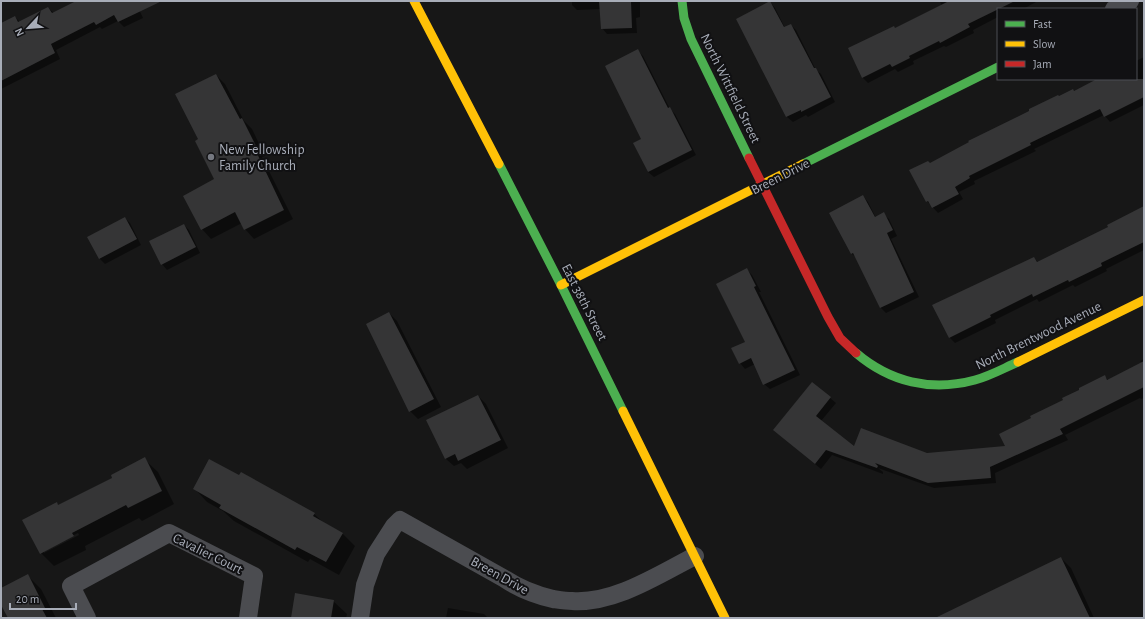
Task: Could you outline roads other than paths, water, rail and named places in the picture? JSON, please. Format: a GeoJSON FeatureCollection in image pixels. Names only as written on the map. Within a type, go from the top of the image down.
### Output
{"type":"FeatureCollection","features":[{"type":"Feature","properties":{"kind":"street","name":"East 38th Street"},"geometry":{"type":"LineString","coordinates":[[414,1],[561,285],[725,618]]}},
{"type":"Feature","properties":{"kind":"street","name":"North Wittfield Street"},"geometry":{"type":"LineString","coordinates":[[682,1],[683,15],[689,34],[764,185]]}},
{"type":"Feature","properties":{"kind":"street"},"geometry":{"type":"LineString","coordinates":[[1116,8],[1130,1]]}},
{"type":"Feature","properties":{"kind":"street","name":"Breen Drive"},"geometry":{"type":"LineString","coordinates":[[561,285],[997,68]]}},
{"type":"Feature","properties":{"kind":"street","name":"North Brentwood Avenue"},"geometry":{"type":"LineString","coordinates":[[764,185],[838,335],[860,358],[877,369],[896,378],[936,386],[977,380],[1144,300]]}},
{"type":"Feature","properties":{"kind":"street","name":"Breen Drive"},"geometry":{"type":"LineString","coordinates":[[360,618],[365,585],[376,554],[394,526],[400,520],[523,590],[543,597],[568,601],[594,600],[614,595],[634,587],[695,556]]}},
{"type":"Feature","properties":{"kind":"street","name":"Cavalier Court"},"geometry":{"type":"LineString","coordinates":[[87,618],[71,586],[169,533],[254,576],[248,618]]}},
{"type":"Feature","properties":{"kind":"place","name":"New Fellowship Family Church"},"geometry":{"type":"Point","coordinates":[211,157]}}]}
